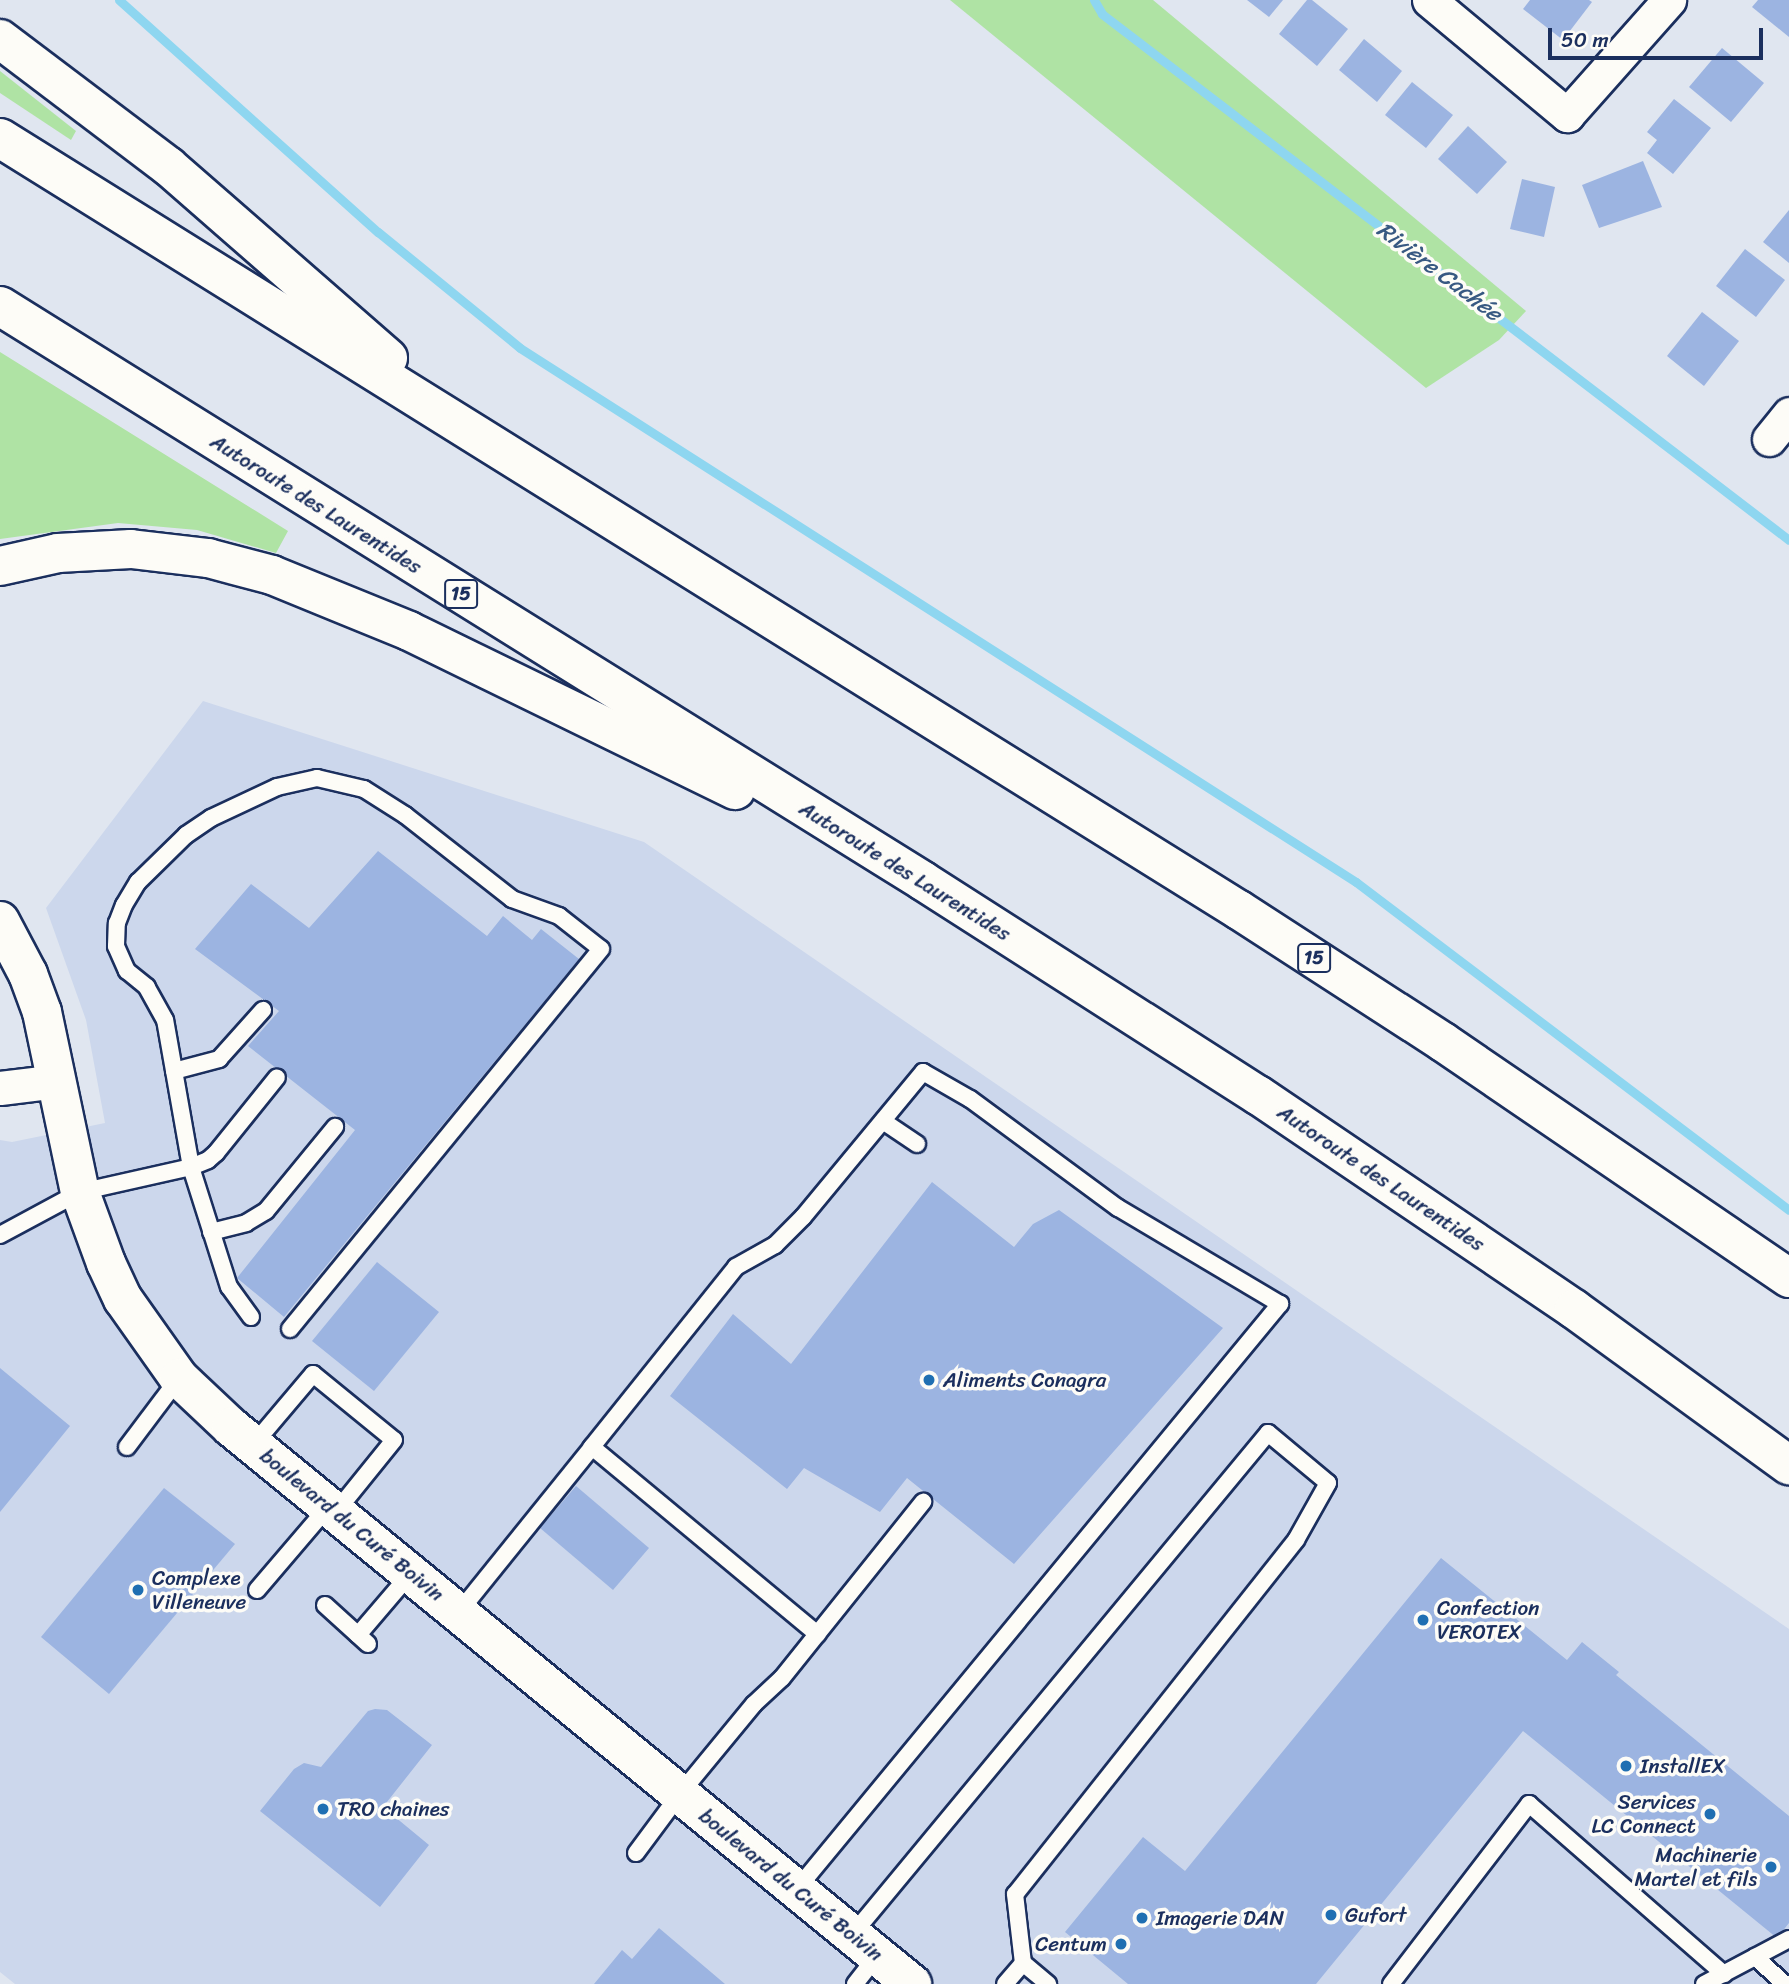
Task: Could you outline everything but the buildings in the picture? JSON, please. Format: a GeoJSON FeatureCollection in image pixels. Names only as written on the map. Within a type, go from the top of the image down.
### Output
{"type":"FeatureCollection","features":[{"type":"Feature","properties":{"kind":"main road"},"geometry":{"type":"LineString","coordinates":[[0,39],[169,166],[474,433]]}},
{"type":"Feature","properties":{"kind":"main road","name":"15"},"geometry":{"type":"LineString","coordinates":[[0,138],[1341,975],[1789,1278]]}},
{"type":"Feature","properties":{"kind":"main road","name":"Autoroute des Laurentides"},"geometry":{"type":"LineString","coordinates":[[0,306],[923,881],[1379,1175],[1574,1309],[1789,1465]]}},
{"type":"Feature","properties":{"kind":"main road"},"geometry":{"type":"LineString","coordinates":[[0,566],[58,553],[131,548],[208,558],[272,575],[409,631],[923,881]]}},
{"type":"Feature","properties":{"kind":"main road","name":"boulevard du Curé Boivin"},"geometry":{"type":"LineString","coordinates":[[0,921],[35,991],[48,1033],[80,1192],[106,1263],[123,1299],[178,1378],[253,1445],[797,1889],[861,1958],[912,1984]]}},
{"type":"Feature","properties":{"kind":"street"},"geometry":{"type":"LineString","coordinates":[[1429,0],[1567,115],[1669,0]]}},
{"type":"Feature","properties":{"kind":"street"},"geometry":{"type":"LineString","coordinates":[[0,1088],[57,1080]]}},
{"type":"Feature","properties":{"kind":"lane"},"geometry":{"type":"LineString","coordinates":[[251,1317],[229,1287],[191,1167],[165,1020],[156,1000],[127,971],[116,946],[117,923],[138,882],[186,835],[243,802],[301,780],[317,778],[340,781],[364,789],[384,800],[512,899],[559,916],[601,949],[290,1329]]}},
{"type":"Feature","properties":{"kind":"lane"},"geometry":{"type":"LineString","coordinates":[[174,1071],[219,1059],[262,1010]]}},
{"type":"Feature","properties":{"kind":"lane"},"geometry":{"type":"LineString","coordinates":[[459,1612],[736,1267],[775,1245],[803,1217],[923,1072],[970,1099],[1118,1208],[1280,1304],[797,1889]]}},
{"type":"Feature","properties":{"kind":"lane"},"geometry":{"type":"LineString","coordinates":[[0,1235],[80,1192],[191,1167],[208,1160],[277,1077]]}},
{"type":"Feature","properties":{"kind":"lane"},"geometry":{"type":"LineString","coordinates":[[883,1121],[917,1144]]}},
{"type":"Feature","properties":{"kind":"lane"},"geometry":{"type":"LineString","coordinates":[[211,1232],[246,1223],[266,1211],[335,1126]]}},
{"type":"Feature","properties":{"kind":"lane"},"geometry":{"type":"LineString","coordinates":[[253,1445],[313,1374],[394,1440],[257,1590]]}},
{"type":"Feature","properties":{"kind":"lane"},"geometry":{"type":"LineString","coordinates":[[127,1447],[178,1378]]}},
{"type":"Feature","properties":{"kind":"lane"},"geometry":{"type":"LineString","coordinates":[[861,1958],[1268,1433],[1328,1483],[1296,1540],[1016,1894],[1023,1963],[1048,1984]]}},
{"type":"Feature","properties":{"kind":"lane"},"geometry":{"type":"LineString","coordinates":[[592,1447],[817,1634]]}},
{"type":"Feature","properties":{"kind":"lane"},"geometry":{"type":"LineString","coordinates":[[636,1853],[679,1795],[817,1634],[922,1502]]}},
{"type":"Feature","properties":{"kind":"lane"},"geometry":{"type":"LineString","coordinates":[[325,1605],[363,1640],[411,1573]]}},
{"type":"Feature","properties":{"kind":"lane"},"geometry":{"type":"LineString","coordinates":[[1391,1984],[1529,1804],[1724,1974]]}},
{"type":"Feature","properties":{"kind":"lane"},"geometry":{"type":"LineString","coordinates":[[1704,1984],[1789,1939]]}},
{"type":"Feature","properties":{"kind":"lane"},"geometry":{"type":"LineString","coordinates":[[1755,1957],[1785,1984]]}},
{"type":"Feature","properties":{"kind":"lane"},"geometry":{"type":"LineString","coordinates":[[1005,1984],[1023,1963]]}},
{"type":"Feature","properties":{"kind":"shaded area"},"geometry":{"type":"Polygon","coordinates":[[[203,701],[644,842],[1789,1629],[1789,1984],[15,1984],[0,1972],[0,1140],[12,1142],[105,1123],[86,1020],[46,908],[203,701]]]}},
{"type":"Feature","properties":{"kind":"green space"},"geometry":{"type":"Polygon","coordinates":[[[950,0],[1153,0],[1526,311],[1499,340],[1426,388],[950,0]]]}},
{"type":"Feature","properties":{"kind":"green space"},"geometry":{"type":"Polygon","coordinates":[[[0,71],[76,131],[71,140],[0,93],[0,71]]]}},
{"type":"Feature","properties":{"kind":"green space"},"geometry":{"type":"Polygon","coordinates":[[[0,352],[288,531],[276,553],[197,530],[118,523],[0,539],[0,352]]]}},
{"type":"Feature","properties":{"kind":"waterway"},"geometry":{"type":"LineString","coordinates":[[119,0],[378,232],[520,348],[1356,882],[1789,1210]]}},
{"type":"Feature","properties":{"kind":"waterway","name":"Rivière Cachée"},"geometry":{"type":"LineString","coordinates":[[1094,0],[1102,14],[1789,540]]}},
{"type":"Feature","properties":{"kind":"place","name":"Aliments Conagra"},"geometry":{"type":"Point","coordinates":[929,1380]}},
{"type":"Feature","properties":{"kind":"place","name":"Complexe Villeneuve"},"geometry":{"type":"Point","coordinates":[138,1590]}},
{"type":"Feature","properties":{"kind":"place","name":"Confection VEROTEX"},"geometry":{"type":"Point","coordinates":[1423,1620]}},
{"type":"Feature","properties":{"kind":"place","name":"InstallEX"},"geometry":{"type":"Point","coordinates":[1626,1766]}},
{"type":"Feature","properties":{"kind":"place","name":"TRO chaines"},"geometry":{"type":"Point","coordinates":[323,1809]}},
{"type":"Feature","properties":{"kind":"place","name":"Services LC Connect"},"geometry":{"type":"Point","coordinates":[1710,1814]}},
{"type":"Feature","properties":{"kind":"place","name":"Machinerie Martel et fils"},"geometry":{"type":"Point","coordinates":[1771,1867]}},
{"type":"Feature","properties":{"kind":"place","name":"Gufort"},"geometry":{"type":"Point","coordinates":[1331,1915]}},
{"type":"Feature","properties":{"kind":"place","name":"Imagerie DAN"},"geometry":{"type":"Point","coordinates":[1142,1918]}},
{"type":"Feature","properties":{"kind":"place","name":"Centum"},"geometry":{"type":"Point","coordinates":[1121,1944]}}]}
